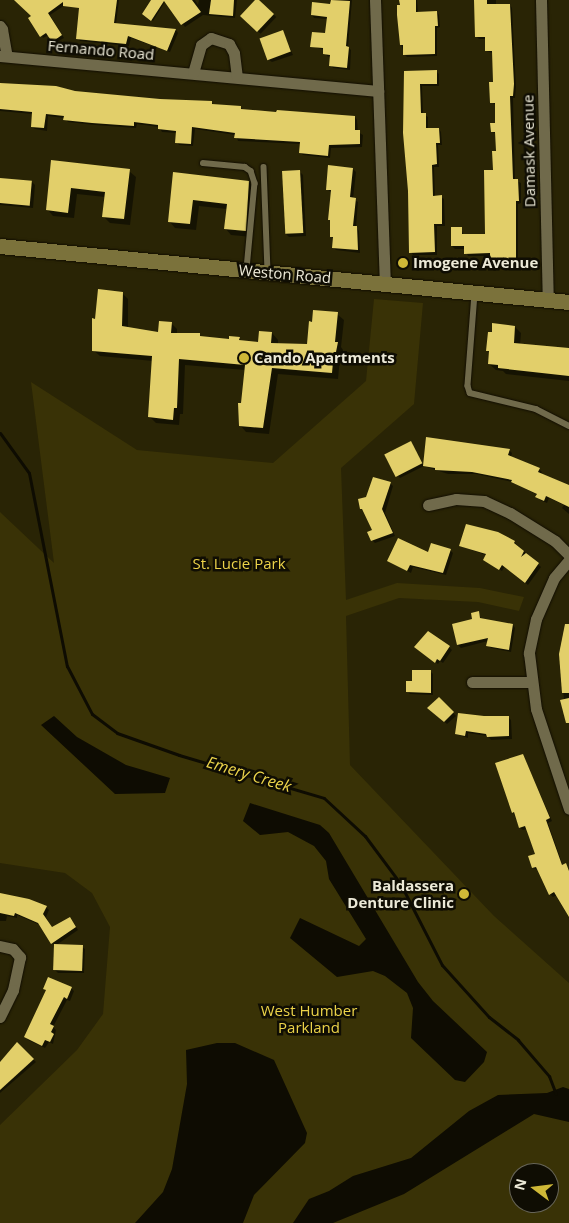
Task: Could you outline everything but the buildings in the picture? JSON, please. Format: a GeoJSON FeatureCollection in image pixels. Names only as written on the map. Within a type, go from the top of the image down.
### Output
{"type":"FeatureCollection","features":[{"type":"Feature","properties":{"kind":"main road","name":"Weston Road"},"geometry":{"type":"LineString","coordinates":[[0,246],[569,302]]}},
{"type":"Feature","properties":{"kind":"street"},"geometry":{"type":"LineString","coordinates":[[375,0],[385,283]]}},
{"type":"Feature","properties":{"kind":"street","name":"Damask Avenue"},"geometry":{"type":"LineString","coordinates":[[540,0],[548,301]]}},
{"type":"Feature","properties":{"kind":"street","name":"Fernando Road"},"geometry":{"type":"LineString","coordinates":[[0,26],[2,29],[4,56],[378,91]]}},
{"type":"Feature","properties":{"kind":"street"},"geometry":{"type":"LineString","coordinates":[[193,73],[201,46],[211,38],[229,44],[234,53],[237,77]]}},
{"type":"Feature","properties":{"kind":"street"},"geometry":{"type":"LineString","coordinates":[[428,505],[456,499],[484,502],[510,513],[555,541],[569,555]]}},
{"type":"Feature","properties":{"kind":"street"},"geometry":{"type":"LineString","coordinates":[[569,560],[554,578],[536,619],[529,654],[531,682],[536,709],[569,809]]}},
{"type":"Feature","properties":{"kind":"street"},"geometry":{"type":"LineString","coordinates":[[472,682],[531,682]]}},
{"type":"Feature","properties":{"kind":"street"},"geometry":{"type":"LineString","coordinates":[[0,946],[13,949],[20,957],[13,990],[0,1017]]}},
{"type":"Feature","properties":{"kind":"lane"},"geometry":{"type":"LineString","coordinates":[[203,163],[245,167],[251,171],[255,183],[247,270]]}},
{"type":"Feature","properties":{"kind":"lane"},"geometry":{"type":"LineString","coordinates":[[264,167],[268,272]]}},
{"type":"Feature","properties":{"kind":"lane"},"geometry":{"type":"LineString","coordinates":[[476,293],[468,386],[470,393],[536,409],[569,426]]}},
{"type":"Feature","properties":{"kind":"green space","name":"West Humber Parkland"},"geometry":{"type":"Polygon","coordinates":[[[374,299],[423,303],[414,404],[341,468],[346,600],[397,583],[480,588],[524,597],[519,611],[478,602],[399,598],[346,616],[350,765],[494,916],[569,983],[569,1223],[0,1223],[0,1125],[77,1050],[103,1014],[110,927],[92,893],[65,873],[0,863],[0,512],[54,563],[31,382],[137,450],[273,463],[366,381],[374,299]]]}},
{"type":"Feature","properties":{"kind":"shaded area"},"geometry":{"type":"Polygon","coordinates":[[[54,716],[77,737],[126,765],[170,778],[165,793],[115,794],[41,725],[54,716]]]}},
{"type":"Feature","properties":{"kind":"shaded area"},"geometry":{"type":"Polygon","coordinates":[[[250,803],[320,825],[329,833],[418,982],[433,1001],[487,1052],[484,1062],[465,1082],[455,1080],[411,1038],[413,1008],[407,993],[385,976],[373,971],[337,977],[290,938],[300,918],[359,946],[366,939],[329,879],[326,861],[314,846],[288,832],[260,835],[243,821],[250,803]]]}},
{"type":"Feature","properties":{"kind":"shaded area"},"geometry":{"type":"Polygon","coordinates":[[[217,1043],[235,1043],[274,1060],[307,1133],[305,1143],[254,1195],[243,1223],[135,1223],[163,1192],[172,1169],[187,1084],[186,1050],[217,1043]]]}},
{"type":"Feature","properties":{"kind":"shaded area"},"geometry":{"type":"Polygon","coordinates":[[[563,1087],[569,1089],[569,1122],[534,1114],[404,1194],[333,1223],[293,1223],[309,1199],[329,1191],[353,1176],[411,1158],[469,1111],[498,1095],[547,1093],[563,1087]]]}},
{"type":"Feature","properties":{"kind":"waterway","name":"Emery Creek"},"geometry":{"type":"LineString","coordinates":[[0,433],[29,473],[67,666],[92,714],[117,733],[179,755],[324,798],[365,836],[400,883],[442,965],[489,1017],[518,1040],[549,1076],[556,1094]]}},
{"type":"Feature","properties":{"kind":"place","name":"Imogene Avenue"},"geometry":{"type":"Point","coordinates":[403,263]}},
{"type":"Feature","properties":{"kind":"place","name":"Cando Apartments"},"geometry":{"type":"Point","coordinates":[244,358]}},
{"type":"Feature","properties":{"kind":"place","name":"Baldassera Denture Clinic"},"geometry":{"type":"Point","coordinates":[464,894]}},
{"type":"Feature","properties":{"kind":"park label","name":"St. Lucie Park"},"geometry":{"type":"Point","coordinates":[239,564]}}]}
